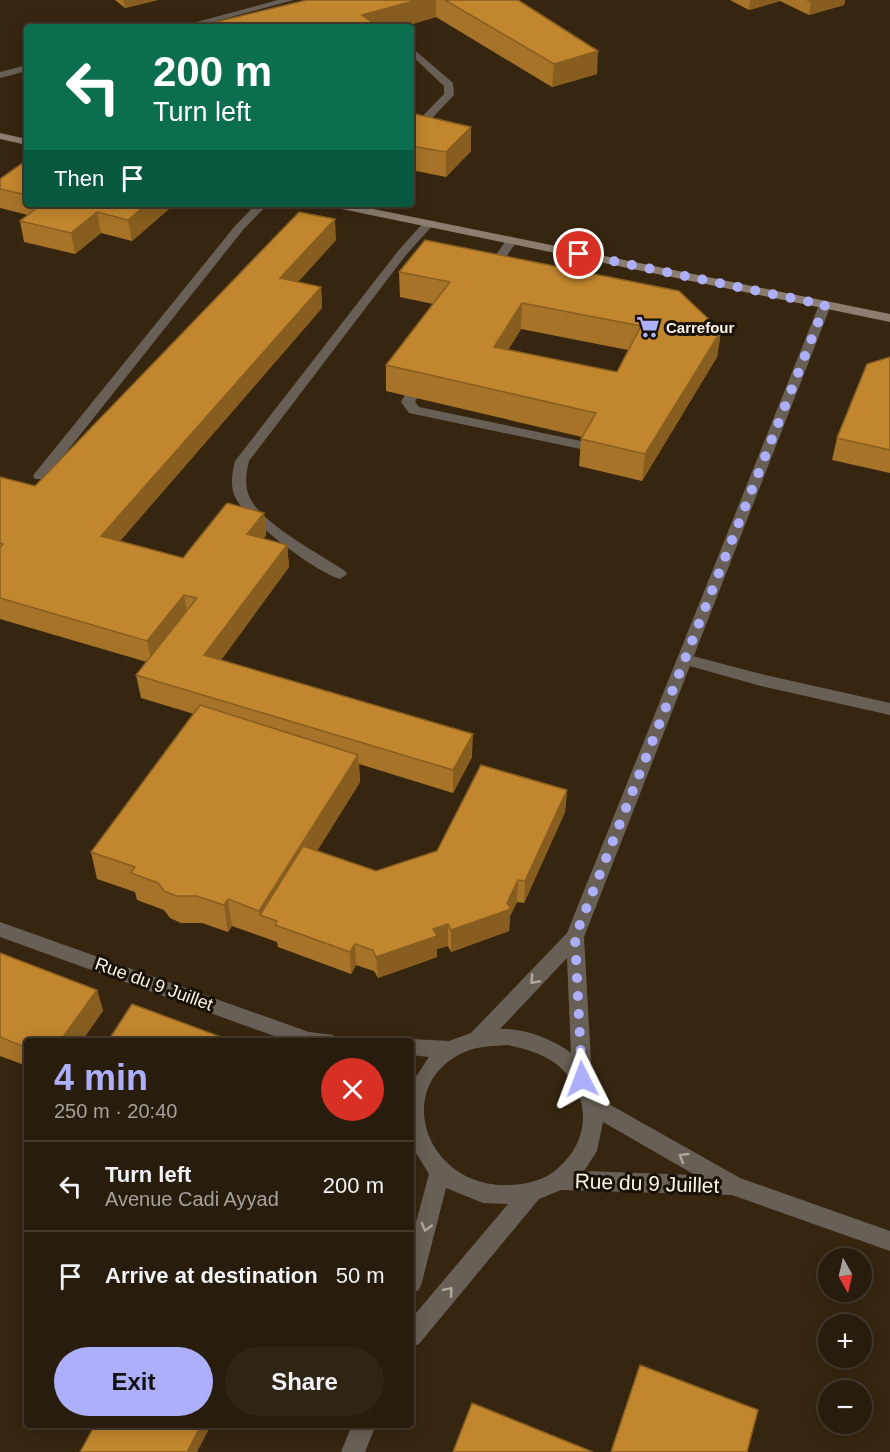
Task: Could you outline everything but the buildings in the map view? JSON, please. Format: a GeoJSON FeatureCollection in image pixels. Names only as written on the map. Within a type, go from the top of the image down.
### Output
{"type":"FeatureCollection","features":[{"type":"Feature","properties":{"kind":"main road"},"geometry":{"type":"LineString","coordinates":[[0,136],[24,141]]}},
{"type":"Feature","properties":{"kind":"main road"},"geometry":{"type":"LineString","coordinates":[[354,207],[890,318]]}},
{"type":"Feature","properties":{"kind":"street"},"geometry":{"type":"LineString","coordinates":[[195,24],[289,0]]}},
{"type":"Feature","properties":{"kind":"street"},"geometry":{"type":"LineString","coordinates":[[414,53],[449,85],[449,95],[414,131]]}},
{"type":"Feature","properties":{"kind":"street"},"geometry":{"type":"LineString","coordinates":[[0,75],[24,69]]}},
{"type":"Feature","properties":{"kind":"street"},"geometry":{"type":"LineString","coordinates":[[40,476],[238,228],[259,207]]}},
{"type":"Feature","properties":{"kind":"street"},"geometry":{"type":"LineString","coordinates":[[340,574],[254,516],[242,499],[238,476],[242,461],[402,253],[428,224]]}},
{"type":"Feature","properties":{"kind":"street"},"geometry":{"type":"LineString","coordinates":[[486,280],[511,241]]}},
{"type":"Feature","properties":{"kind":"street"},"geometry":{"type":"LineString","coordinates":[[478,1039],[575,937],[825,305]]}},
{"type":"Feature","properties":{"kind":"street"},"geometry":{"type":"LineString","coordinates":[[427,367],[408,402],[414,410],[618,453]]}},
{"type":"Feature","properties":{"kind":"street"},"geometry":{"type":"LineString","coordinates":[[685,659],[761,680],[890,709]]}},
{"type":"Feature","properties":{"kind":"street","name":"Rue du 9 Juillet"},"geometry":{"type":"LineString","coordinates":[[0,929],[307,1038]]}},
{"type":"Feature","properties":{"kind":"street"},"geometry":{"type":"LineString","coordinates":[[414,1126],[422,1149],[440,1172],[467,1189],[499,1196],[531,1193],[560,1180],[581,1159],[592,1133],[593,1106],[582,1079],[575,937]]}},
{"type":"Feature","properties":{"kind":"street"},"geometry":{"type":"LineString","coordinates":[[414,1107],[416,1094],[429,1069],[451,1050],[478,1039],[508,1037],[537,1043],[563,1058],[582,1079]]}},
{"type":"Feature","properties":{"kind":"street"},"geometry":{"type":"LineString","coordinates":[[414,1047],[451,1050]]}},
{"type":"Feature","properties":{"kind":"street","name":"Rue du 9 Juillet"},"geometry":{"type":"LineString","coordinates":[[593,1106],[734,1186],[890,1241]]}},
{"type":"Feature","properties":{"kind":"street"},"geometry":{"type":"LineString","coordinates":[[414,1271],[440,1172]]}},
{"type":"Feature","properties":{"kind":"street","name":"Rue du 9 Juillet"},"geometry":{"type":"LineString","coordinates":[[560,1180],[734,1186]]}},
{"type":"Feature","properties":{"kind":"street"},"geometry":{"type":"LineString","coordinates":[[414,1332],[531,1193]]}},
{"type":"Feature","properties":{"kind":"street"},"geometry":{"type":"LineString","coordinates":[[352,1452],[362,1428]]}},
{"type":"Feature","properties":{"kind":"place","name":"Carrefour"},"geometry":{"type":"Point","coordinates":[648,327]}},
{"type":"Feature","properties":{"kind":"route"},"geometry":{"type":"LineString","coordinates":[[579,254],[825,305],[575,937],[582,1079]]}}]}
